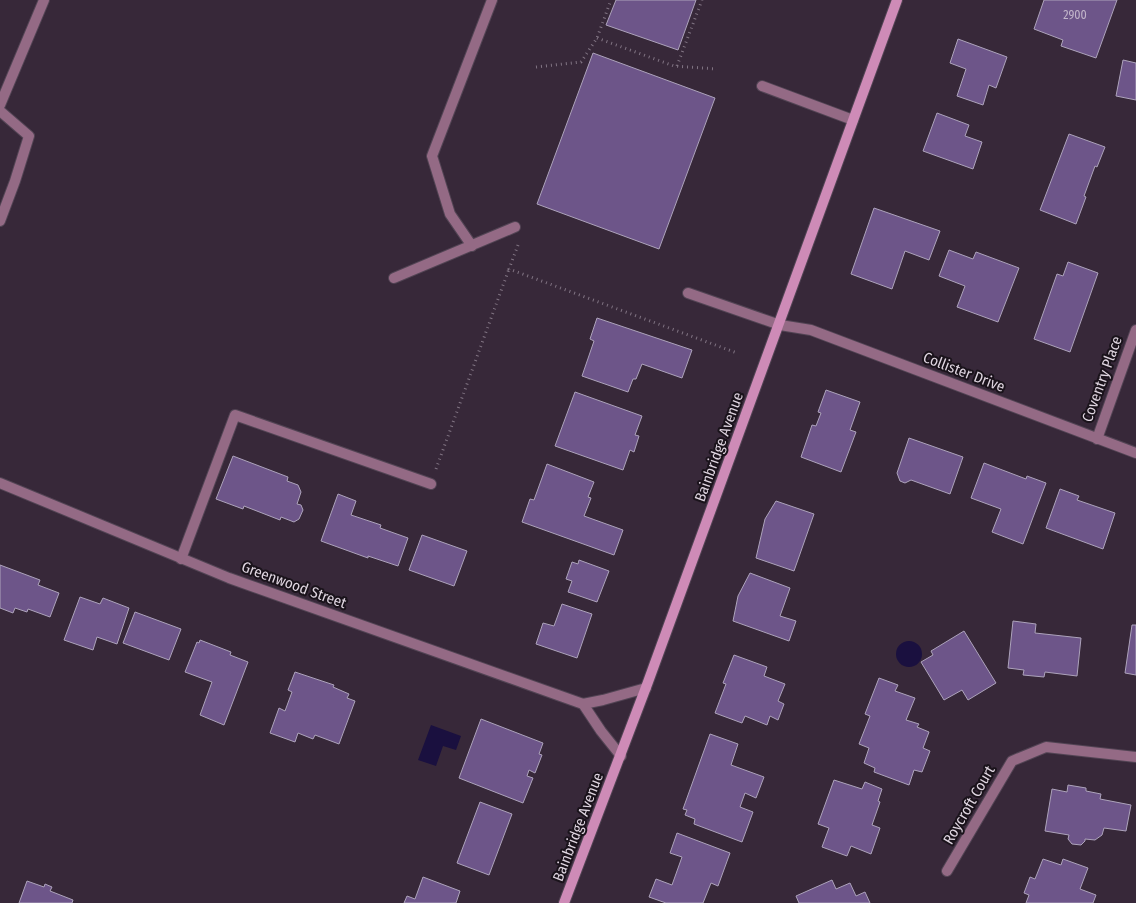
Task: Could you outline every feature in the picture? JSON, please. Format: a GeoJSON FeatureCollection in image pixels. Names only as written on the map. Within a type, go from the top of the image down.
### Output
{"type":"FeatureCollection","features":[{"type":"Feature","properties":{"kind":"street"},"geometry":{"type":"LineString","coordinates":[[0,105],[44,0]]}},
{"type":"Feature","properties":{"kind":"street"},"geometry":{"type":"LineString","coordinates":[[472,246],[450,214],[432,156],[492,0]]}},
{"type":"Feature","properties":{"kind":"street","name":"Bainbridge Avenue"},"geometry":{"type":"LineString","coordinates":[[564,903],[621,756],[897,0]]}},
{"type":"Feature","properties":{"kind":"street"},"geometry":{"type":"LineString","coordinates":[[762,86],[854,120]]}},
{"type":"Feature","properties":{"kind":"street"},"geometry":{"type":"LineString","coordinates":[[0,111],[29,136],[0,221]]}},
{"type":"Feature","properties":{"kind":"street"},"geometry":{"type":"LineString","coordinates":[[394,278],[515,228]]}},
{"type":"Feature","properties":{"kind":"street","name":"Collister Drive"},"geometry":{"type":"LineString","coordinates":[[688,293],[780,324],[820,334],[1136,453]]}},
{"type":"Feature","properties":{"kind":"street","name":"Coventry Place"},"geometry":{"type":"LineString","coordinates":[[1097,439],[1136,330]]}},
{"type":"Feature","properties":{"kind":"street"},"geometry":{"type":"LineString","coordinates":[[181,559],[235,415],[431,484]]}},
{"type":"Feature","properties":{"kind":"street","name":"Greenwood Street"},"geometry":{"type":"LineString","coordinates":[[0,484],[230,578],[583,704]]}},
{"type":"Feature","properties":{"kind":"street"},"geometry":{"type":"LineString","coordinates":[[621,756],[583,704],[646,688]]}},
{"type":"Feature","properties":{"kind":"street","name":"Roycroft Court"},"geometry":{"type":"LineString","coordinates":[[947,871],[1012,761],[1046,747],[1136,757]]}},
{"type":"Feature","properties":{"kind":"path"},"geometry":{"type":"LineString","coordinates":[[536,68],[581,62],[597,38],[611,0]]}},
{"type":"Feature","properties":{"kind":"path"},"geometry":{"type":"LineString","coordinates":[[677,66],[702,0]]}},
{"type":"Feature","properties":{"kind":"path"},"geometry":{"type":"LineString","coordinates":[[597,38],[677,66],[717,69]]}},
{"type":"Feature","properties":{"kind":"path"},"geometry":{"type":"LineString","coordinates":[[431,484],[443,445],[521,238]]}},
{"type":"Feature","properties":{"kind":"path"},"geometry":{"type":"LineString","coordinates":[[509,269],[737,353]]}},
{"type":"Feature","properties":{"kind":"shaded area"},"geometry":{"type":"Polygon","coordinates":[[[909,641],[918,645],[922,654],[918,663],[909,667],[900,663],[896,654],[900,645],[909,641]]]}},
{"type":"Feature","properties":{"kind":"shaded area"},"geometry":{"type":"Polygon","coordinates":[[[431,725],[461,736],[456,750],[443,746],[436,766],[418,760],[431,725]]]}},
{"type":"Feature","properties":{"kind":"building"},"geometry":{"type":"Polygon","coordinates":[[[616,0],[696,0],[678,50],[606,25],[616,0]]]}},
{"type":"Feature","properties":{"kind":"building"},"geometry":{"type":"Polygon","coordinates":[[[1044,0],[1117,0],[1096,58],[1061,46],[1063,40],[1034,29],[1044,0]]]}},
{"type":"Feature","properties":{"kind":"building"},"geometry":{"type":"Polygon","coordinates":[[[958,39],[1007,57],[996,88],[989,85],[983,105],[957,96],[966,69],[950,63],[958,39]]]}},
{"type":"Feature","properties":{"kind":"building"},"geometry":{"type":"Polygon","coordinates":[[[593,53],[715,98],[659,249],[537,204],[593,53]]]}},
{"type":"Feature","properties":{"kind":"building"},"geometry":{"type":"Polygon","coordinates":[[[1123,60],[1136,63],[1136,100],[1116,96],[1123,60]]]}},
{"type":"Feature","properties":{"kind":"building"},"geometry":{"type":"Polygon","coordinates":[[[937,113],[969,125],[965,136],[982,142],[973,169],[923,151],[937,113]]]}},
{"type":"Feature","properties":{"kind":"building"},"geometry":{"type":"Polygon","coordinates":[[[1069,134],[1105,147],[1097,167],[1095,166],[1076,224],[1040,210],[1069,134]]]}},
{"type":"Feature","properties":{"kind":"building"},"geometry":{"type":"Polygon","coordinates":[[[874,208],[940,231],[929,260],[905,251],[892,289],[851,274],[874,208]]]}},
{"type":"Feature","properties":{"kind":"building"},"geometry":{"type":"Polygon","coordinates":[[[949,250],[973,259],[976,252],[1019,268],[998,322],[957,307],[965,286],[939,276],[949,250]]]}},
{"type":"Feature","properties":{"kind":"building"},"geometry":{"type":"Polygon","coordinates":[[[1068,262],[1098,273],[1070,352],[1034,339],[1057,274],[1063,276],[1068,262]]]}},
{"type":"Feature","properties":{"kind":"building"},"geometry":{"type":"Polygon","coordinates":[[[597,318],[692,350],[682,378],[642,364],[628,392],[582,376],[594,341],[590,339],[597,318]]]}},
{"type":"Feature","properties":{"kind":"building"},"geometry":{"type":"Polygon","coordinates":[[[826,390],[860,402],[850,430],[856,432],[841,472],[801,457],[812,425],[816,426],[821,413],[818,412],[826,390]]]}},
{"type":"Feature","properties":{"kind":"building"},"geometry":{"type":"Polygon","coordinates":[[[575,392],[642,416],[635,435],[639,436],[634,452],[630,450],[623,470],[555,446],[575,392]]]}},
{"type":"Feature","properties":{"kind":"building"},"geometry":{"type":"Polygon","coordinates":[[[909,438],[963,457],[950,494],[911,480],[905,483],[900,481],[897,473],[909,438]]]}},
{"type":"Feature","properties":{"kind":"building"},"geometry":{"type":"Polygon","coordinates":[[[233,456],[288,477],[287,481],[298,485],[301,492],[297,504],[301,505],[303,510],[299,519],[294,522],[281,517],[280,520],[244,506],[243,509],[216,499],[233,456]]]}},
{"type":"Feature","properties":{"kind":"building"},"geometry":{"type":"Polygon","coordinates":[[[984,463],[1026,479],[1027,476],[1046,483],[1023,544],[992,532],[1001,509],[971,498],[984,463]]]}},
{"type":"Feature","properties":{"kind":"building"},"geometry":{"type":"Polygon","coordinates":[[[547,464],[594,482],[588,497],[591,498],[584,516],[623,530],[614,555],[522,522],[530,499],[534,500],[547,464]]]}},
{"type":"Feature","properties":{"kind":"building"},"geometry":{"type":"Polygon","coordinates":[[[1060,489],[1079,496],[1077,500],[1115,513],[1103,549],[1046,528],[1060,489]]]}},
{"type":"Feature","properties":{"kind":"building"},"geometry":{"type":"Polygon","coordinates":[[[338,494],[356,501],[351,515],[381,525],[380,528],[408,538],[398,566],[368,556],[368,558],[321,541],[338,494]]]}},
{"type":"Feature","properties":{"kind":"building"},"geometry":{"type":"Polygon","coordinates":[[[776,501],[814,514],[794,571],[756,558],[765,519],[776,501]]]}},
{"type":"Feature","properties":{"kind":"building"},"geometry":{"type":"Polygon","coordinates":[[[422,535],[467,551],[454,586],[409,570],[422,535]]]}},
{"type":"Feature","properties":{"kind":"building"},"geometry":{"type":"Polygon","coordinates":[[[579,560],[609,571],[597,602],[568,592],[572,581],[566,579],[572,562],[578,564],[579,560]]]}},
{"type":"Feature","properties":{"kind":"building"},"geometry":{"type":"Polygon","coordinates":[[[0,565],[40,580],[38,585],[59,593],[50,617],[28,609],[27,612],[15,608],[13,613],[0,608],[0,565]]]}},
{"type":"Feature","properties":{"kind":"building"},"geometry":{"type":"Polygon","coordinates":[[[750,573],[790,588],[780,616],[796,621],[789,641],[733,621],[738,596],[750,573]]]}},
{"type":"Feature","properties":{"kind":"building"},"geometry":{"type":"Polygon","coordinates":[[[80,597],[100,604],[103,598],[129,608],[117,644],[97,637],[93,650],[64,640],[80,597]]]}},
{"type":"Feature","properties":{"kind":"building"},"geometry":{"type":"Polygon","coordinates":[[[562,604],[592,614],[577,658],[536,644],[543,623],[554,626],[562,604]]]}},
{"type":"Feature","properties":{"kind":"building"},"geometry":{"type":"Polygon","coordinates":[[[135,612],[181,629],[169,660],[123,643],[135,612]]]}},
{"type":"Feature","properties":{"kind":"building"},"geometry":{"type":"Polygon","coordinates":[[[1013,621],[1036,624],[1035,633],[1081,638],[1077,676],[1045,672],[1044,677],[1023,675],[1024,670],[1008,668],[1013,621]]]}},
{"type":"Feature","properties":{"kind":"building"},"geometry":{"type":"Polygon","coordinates":[[[1132,625],[1136,625],[1136,675],[1125,673],[1132,625]]]}},
{"type":"Feature","properties":{"kind":"building"},"geometry":{"type":"Polygon","coordinates":[[[964,631],[996,683],[968,700],[962,690],[944,700],[921,662],[933,655],[931,651],[964,631]]]}},
{"type":"Feature","properties":{"kind":"building"},"geometry":{"type":"Polygon","coordinates":[[[200,640],[231,652],[230,655],[248,662],[224,725],[200,715],[212,682],[185,672],[197,642],[199,643],[200,640]]]}},
{"type":"Feature","properties":{"kind":"building"},"geometry":{"type":"Polygon","coordinates":[[[734,655],[767,667],[764,676],[785,684],[778,701],[784,704],[778,720],[770,716],[767,725],[745,716],[742,723],[715,713],[726,684],[723,683],[734,655]]]}},
{"type":"Feature","properties":{"kind":"building"},"geometry":{"type":"Polygon","coordinates":[[[295,672],[334,685],[333,687],[349,694],[347,698],[355,701],[339,744],[315,735],[313,739],[298,733],[295,742],[270,733],[279,708],[285,711],[292,692],[288,690],[295,672]]]}},
{"type":"Feature","properties":{"kind":"building"},"geometry":{"type":"Polygon","coordinates":[[[879,678],[898,685],[895,691],[915,698],[906,720],[919,724],[917,727],[929,732],[923,748],[930,751],[922,772],[914,770],[909,785],[874,772],[875,768],[864,763],[869,748],[859,744],[870,716],[865,714],[879,678]]]}},
{"type":"Feature","properties":{"kind":"building"},"geometry":{"type":"Polygon","coordinates":[[[481,719],[543,743],[539,754],[542,755],[535,773],[529,770],[527,776],[533,778],[523,803],[459,778],[481,719]]]}},
{"type":"Feature","properties":{"kind":"building"},"geometry":{"type":"Polygon","coordinates":[[[710,734],[738,744],[731,765],[764,777],[756,798],[745,793],[740,807],[753,812],[742,842],[694,824],[695,819],[685,815],[687,810],[683,809],[710,734]]]}},
{"type":"Feature","properties":{"kind":"building"},"geometry":{"type":"Polygon","coordinates":[[[834,780],[862,789],[865,782],[882,789],[878,801],[880,802],[872,825],[880,828],[871,854],[851,846],[847,856],[822,847],[829,828],[818,824],[834,780]]]}},
{"type":"Feature","properties":{"kind":"building"},"geometry":{"type":"Polygon","coordinates":[[[1068,785],[1086,788],[1086,791],[1101,794],[1100,799],[1131,805],[1126,831],[1104,828],[1102,835],[1095,840],[1085,839],[1081,845],[1072,844],[1068,839],[1069,835],[1045,831],[1052,789],[1067,792],[1068,785]]]}},
{"type":"Feature","properties":{"kind":"building"},"geometry":{"type":"Polygon","coordinates":[[[480,802],[512,814],[489,875],[457,863],[480,802]]]}},
{"type":"Feature","properties":{"kind":"building"},"geometry":{"type":"Polygon","coordinates":[[[677,833],[730,853],[718,886],[711,883],[703,903],[666,903],[649,897],[656,879],[672,885],[682,857],[670,853],[677,833]]]}},
{"type":"Feature","properties":{"kind":"building"},"geometry":{"type":"Polygon","coordinates":[[[1043,859],[1061,865],[1063,859],[1088,868],[1080,889],[1096,895],[1093,903],[1026,903],[1029,895],[1024,893],[1030,877],[1035,879],[1043,859]]]}},
{"type":"Feature","properties":{"kind":"building"},"geometry":{"type":"Polygon","coordinates":[[[423,877],[460,891],[456,903],[404,903],[407,896],[415,899],[423,877]]]}},
{"type":"Feature","properties":{"kind":"building"},"geometry":{"type":"Polygon","coordinates":[[[832,880],[836,889],[850,883],[856,896],[865,892],[870,903],[799,903],[796,896],[832,880]]]}},
{"type":"Feature","properties":{"kind":"building"},"geometry":{"type":"Polygon","coordinates":[[[27,881],[44,887],[45,884],[52,887],[50,891],[73,900],[72,903],[19,903],[27,881]]]}}]}
